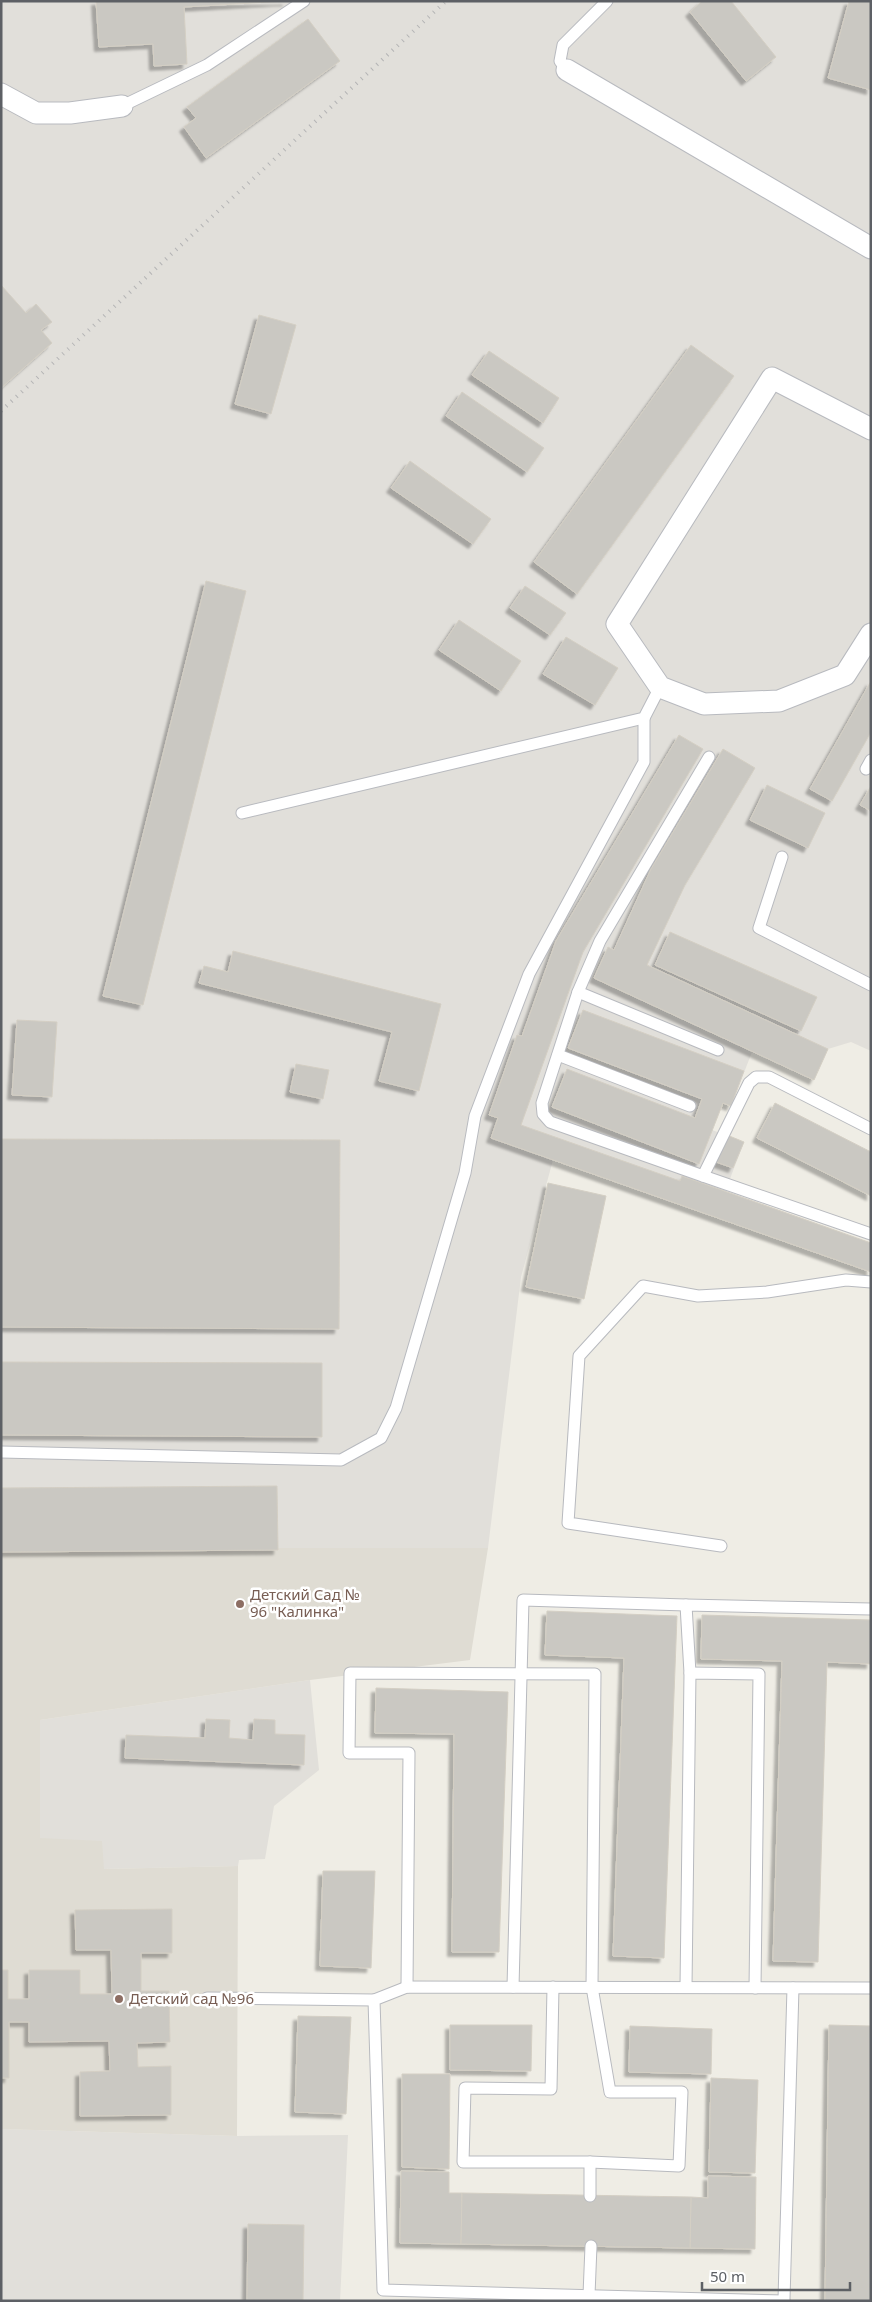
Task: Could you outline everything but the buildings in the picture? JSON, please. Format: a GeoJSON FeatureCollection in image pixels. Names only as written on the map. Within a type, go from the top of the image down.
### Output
{"type":"FeatureCollection","features":[{"type":"Feature","properties":{"kind":"street"},"geometry":{"type":"LineString","coordinates":[[566,70],[871,248]]}},
{"type":"Feature","properties":{"kind":"street"},"geometry":{"type":"LineString","coordinates":[[1,94],[36,113],[70,113],[122,106]]}},
{"type":"Feature","properties":{"kind":"street"},"geometry":{"type":"LineString","coordinates":[[871,430],[772,378],[617,624],[660,687],[704,704],[779,701],[845,674],[871,634]]}},
{"type":"Feature","properties":{"kind":"lane"},"geometry":{"type":"LineString","coordinates":[[122,106],[207,65],[304,1]]}},
{"type":"Feature","properties":{"kind":"lane"},"geometry":{"type":"LineString","coordinates":[[566,70],[560,61],[563,45],[607,1]]}},
{"type":"Feature","properties":{"kind":"lane"},"geometry":{"type":"LineString","coordinates":[[1,1452],[341,1460],[381,1438],[396,1408],[462,1182],[475,1116],[529,974],[644,762],[644,718],[660,687]]}},
{"type":"Feature","properties":{"kind":"lane"},"geometry":{"type":"LineString","coordinates":[[242,813],[644,718]]}},
{"type":"Feature","properties":{"kind":"lane"},"geometry":{"type":"LineString","coordinates":[[709,756],[600,941],[578,992],[542,1103],[543,1114],[550,1122],[871,1234]]}},
{"type":"Feature","properties":{"kind":"lane"},"geometry":{"type":"LineString","coordinates":[[782,856],[759,928],[871,985]]}},
{"type":"Feature","properties":{"kind":"lane"},"geometry":{"type":"LineString","coordinates":[[578,992],[718,1050]]}},
{"type":"Feature","properties":{"kind":"lane"},"geometry":{"type":"LineString","coordinates":[[558,1055],[690,1106]]}},
{"type":"Feature","properties":{"kind":"lane"},"geometry":{"type":"LineString","coordinates":[[703,1176],[749,1083],[756,1077],[769,1077],[871,1129]]}},
{"type":"Feature","properties":{"kind":"lane"},"geometry":{"type":"LineString","coordinates":[[721,1546],[568,1523],[578,1356],[643,1286],[698,1296],[767,1292],[846,1280],[871,1282]]}},
{"type":"Feature","properties":{"kind":"lane"},"geometry":{"type":"LineString","coordinates":[[513,1987],[523,1600],[871,1609]]}},
{"type":"Feature","properties":{"kind":"lane"},"geometry":{"type":"LineString","coordinates":[[686,1605],[690,1673],[686,1988]]}},
{"type":"Feature","properties":{"kind":"lane"},"geometry":{"type":"LineString","coordinates":[[407,1987],[409,1753],[349,1752],[350,1673],[594,1674],[592,1987],[610,2092],[682,2092],[679,2166],[590,2162],[463,2162],[465,2088],[551,2089],[553,1987]]}},
{"type":"Feature","properties":{"kind":"lane"},"geometry":{"type":"LineString","coordinates":[[690,1673],[759,1674],[755,1988]]}},
{"type":"Feature","properties":{"kind":"lane"},"geometry":{"type":"LineString","coordinates":[[207,1998],[374,2000],[407,1987],[871,1988]]}},
{"type":"Feature","properties":{"kind":"lane"},"geometry":{"type":"LineString","coordinates":[[374,2000],[383,2295],[590,2295],[784,2300],[793,1988]]}},
{"type":"Feature","properties":{"kind":"lane"},"geometry":{"type":"LineString","coordinates":[[590,2162],[590,2196]]}},
{"type":"Feature","properties":{"kind":"lane"},"geometry":{"type":"LineString","coordinates":[[590,2295],[591,2246]]}},
{"type":"Feature","properties":{"kind":"shaded area"},"geometry":{"type":"Polygon","coordinates":[[[1,1],[871,1],[871,1051],[851,1042],[828,1049],[814,1080],[752,1052],[731,1106],[723,1103],[712,1130],[744,1142],[725,1192],[871,1243],[871,1272],[553,1160],[521,1277],[488,1548],[1,1548],[1,1]]]}},
{"type":"Feature","properties":{"kind":"shaded area"},"geometry":{"type":"Polygon","coordinates":[[[1,1548],[488,1548],[470,1660],[310,1680],[40,1720],[40,1838],[102,1841],[104,1869],[238,1866],[237,2136],[1,2129],[1,1548]]]}},
{"type":"Feature","properties":{"kind":"shaded area"},"geometry":{"type":"Polygon","coordinates":[[[310,1680],[319,1770],[274,1806],[265,1859],[239,1860],[238,1866],[103,1869],[40,1838],[40,1720],[310,1680]]]}},
{"type":"Feature","properties":{"kind":"shaded area"},"geometry":{"type":"Polygon","coordinates":[[[1,2129],[237,2136],[348,2135],[340,2301],[1,2301],[1,2129]]]}},
{"type":"Feature","properties":{"kind":"railway"},"geometry":{"type":"LineString","coordinates":[[1,411],[446,1]]}},
{"type":"Feature","properties":{"kind":"place","name":"Детский Сад № 96 \"Калинка\""},"geometry":{"type":"Point","coordinates":[240,1604]}},
{"type":"Feature","properties":{"kind":"place","name":"Детский сад №96"},"geometry":{"type":"Point","coordinates":[119,1999]}}]}
